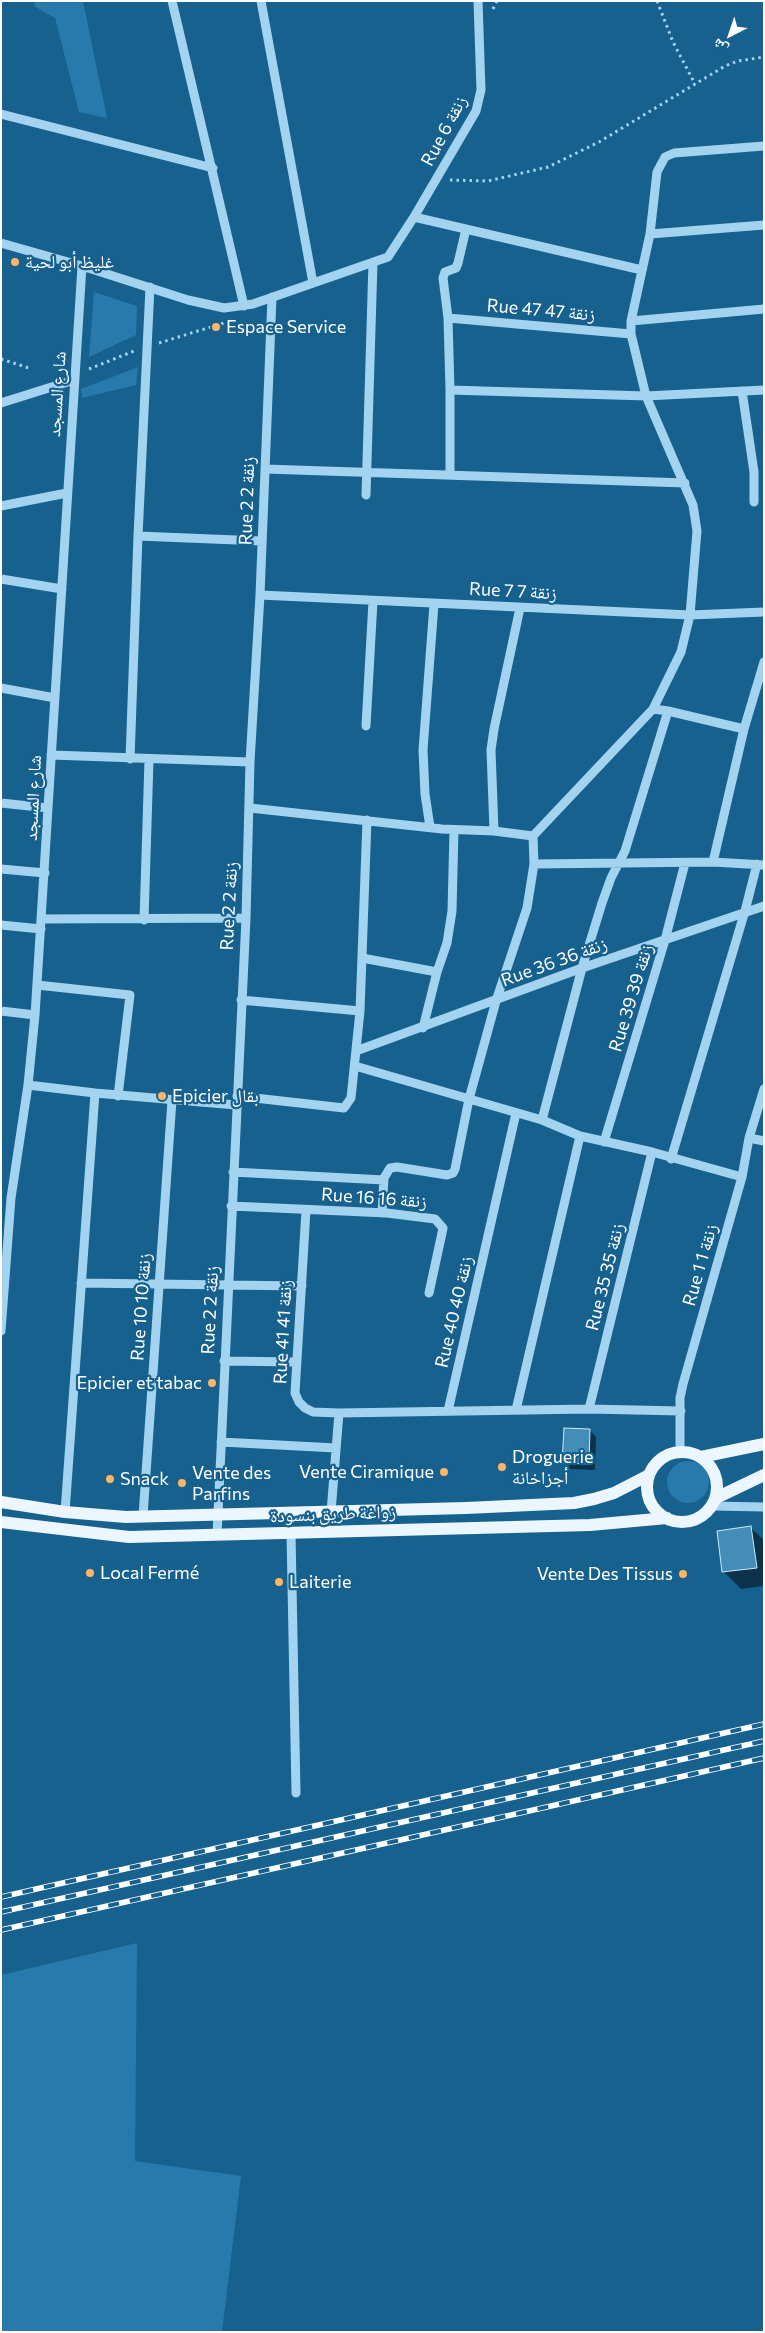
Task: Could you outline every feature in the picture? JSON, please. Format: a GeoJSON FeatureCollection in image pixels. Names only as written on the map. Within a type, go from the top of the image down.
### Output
{"type":"FeatureCollection","features":[{"type":"Feature","properties":{"kind":"main road"},"geometry":{"type":"LineString","coordinates":[[764,1444],[701,1457],[680,1452],[663,1457],[654,1465],[649,1476],[647,1488],[650,1500],[657,1511],[667,1518],[689,1521],[699,1518],[714,1502],[764,1475]]}},
{"type":"Feature","properties":{"kind":"main road"},"geometry":{"type":"LineString","coordinates":[[701,1457],[710,1465],[715,1475],[718,1486],[714,1502]]}},
{"type":"Feature","properties":{"kind":"main road","name":"زواغة طريق بنسودة"},"geometry":{"type":"LineString","coordinates":[[1,1502],[65,1512],[143,1516],[218,1516],[300,1511],[331,1512],[574,1503],[614,1493],[649,1476]]}},
{"type":"Feature","properties":{"kind":"main road","name":"زواغة طريق بنسودة"},"geometry":{"type":"LineString","coordinates":[[1,1522],[129,1537],[590,1525],[667,1518]]}},
{"type":"Feature","properties":{"kind":"street"},"geometry":{"type":"LineString","coordinates":[[172,1],[213,168],[244,306]]}},
{"type":"Feature","properties":{"kind":"street"},"geometry":{"type":"LineString","coordinates":[[261,1],[313,283]]}},
{"type":"Feature","properties":{"kind":"street","name":"Rue 6 زنقة"},"geometry":{"type":"LineString","coordinates":[[373,262],[383,259],[392,252],[438,178],[479,102],[481,90],[478,1]]}},
{"type":"Feature","properties":{"kind":"street"},"geometry":{"type":"LineString","coordinates":[[1,114],[213,168]]}},
{"type":"Feature","properties":{"kind":"street"},"geometry":{"type":"LineString","coordinates":[[382,1213],[384,1180],[390,1168],[397,1167],[441,1175],[453,1173],[469,1099],[496,1001],[527,908],[534,864],[533,836],[653,709],[680,652],[690,615],[697,531],[693,505],[685,483],[656,424],[646,396],[631,334],[631,321],[650,234],[657,172],[666,157],[674,153],[764,146]]}},
{"type":"Feature","properties":{"kind":"street"},"geometry":{"type":"LineString","coordinates":[[414,217],[642,270]]}},
{"type":"Feature","properties":{"kind":"street"},"geometry":{"type":"LineString","coordinates":[[650,234],[764,225]]}},
{"type":"Feature","properties":{"kind":"street"},"geometry":{"type":"LineString","coordinates":[[450,475],[448,318],[444,274],[456,268],[466,229]]}},
{"type":"Feature","properties":{"kind":"street"},"geometry":{"type":"LineString","coordinates":[[1,243],[224,308],[244,306],[373,262],[366,495]]}},
{"type":"Feature","properties":{"kind":"street","name":"شارع المسجد"},"geometry":{"type":"LineString","coordinates":[[1,1332],[6,1197],[28,1085],[35,1015],[82,266]]}},
{"type":"Feature","properties":{"kind":"street"},"geometry":{"type":"LineString","coordinates":[[130,759],[150,287]]}},
{"type":"Feature","properties":{"kind":"street","name":"Rue 2 زنقة 2"},"geometry":{"type":"LineString","coordinates":[[217,1535],[246,918],[250,762],[260,595],[272,297]]}},
{"type":"Feature","properties":{"kind":"street"},"geometry":{"type":"LineString","coordinates":[[631,321],[764,309]]}},
{"type":"Feature","properties":{"kind":"street","name":"Rue 47 زنقة 47"},"geometry":{"type":"LineString","coordinates":[[448,318],[631,334]]}},
{"type":"Feature","properties":{"kind":"street"},"geometry":{"type":"LineString","coordinates":[[1,403],[74,380]]}},
{"type":"Feature","properties":{"kind":"street"},"geometry":{"type":"LineString","coordinates":[[450,390],[646,396],[764,390]]}},
{"type":"Feature","properties":{"kind":"street"},"geometry":{"type":"LineString","coordinates":[[742,391],[754,472],[754,502]]}},
{"type":"Feature","properties":{"kind":"street"},"geometry":{"type":"LineString","coordinates":[[265,469],[367,474],[685,483]]}},
{"type":"Feature","properties":{"kind":"street"},"geometry":{"type":"LineString","coordinates":[[1,506],[67,493]]}},
{"type":"Feature","properties":{"kind":"street"},"geometry":{"type":"LineString","coordinates":[[138,536],[262,541]]}},
{"type":"Feature","properties":{"kind":"street"},"geometry":{"type":"LineString","coordinates":[[1,579],[62,589]]}},
{"type":"Feature","properties":{"kind":"street","name":"Rue 7 زنقة 7"},"geometry":{"type":"LineString","coordinates":[[260,595],[690,615],[764,612]]}},
{"type":"Feature","properties":{"kind":"street"},"geometry":{"type":"LineString","coordinates":[[366,726],[373,601]]}},
{"type":"Feature","properties":{"kind":"street"},"geometry":{"type":"LineString","coordinates":[[430,827],[425,794],[424,741],[434,604]]}},
{"type":"Feature","properties":{"kind":"street"},"geometry":{"type":"LineString","coordinates":[[494,832],[491,750],[520,608]]}},
{"type":"Feature","properties":{"kind":"street"},"geometry":{"type":"LineString","coordinates":[[713,862],[744,729],[764,662]]}},
{"type":"Feature","properties":{"kind":"street"},"geometry":{"type":"LineString","coordinates":[[1,688],[55,698]]}},
{"type":"Feature","properties":{"kind":"street"},"geometry":{"type":"LineString","coordinates":[[653,709],[744,729]]}},
{"type":"Feature","properties":{"kind":"street"},"geometry":{"type":"LineString","coordinates":[[542,1120],[582,968],[602,903],[618,862],[625,850],[668,712]]}},
{"type":"Feature","properties":{"kind":"street"},"geometry":{"type":"LineString","coordinates":[[52,755],[149,760],[250,762]]}},
{"type":"Feature","properties":{"kind":"street"},"geometry":{"type":"LineString","coordinates":[[144,920],[149,760]]}},
{"type":"Feature","properties":{"kind":"street"},"geometry":{"type":"LineString","coordinates":[[1,803],[48,808]]}},
{"type":"Feature","properties":{"kind":"street"},"geometry":{"type":"LineString","coordinates":[[250,808],[454,830],[533,836]]}},
{"type":"Feature","properties":{"kind":"street"},"geometry":{"type":"LineString","coordinates":[[28,1085],[95,1094],[172,1100],[236,1101],[344,1108],[351,1098],[360,1011],[367,820]]}},
{"type":"Feature","properties":{"kind":"street"},"geometry":{"type":"LineString","coordinates":[[423,1028],[437,972],[447,943],[452,911],[454,830]]}},
{"type":"Feature","properties":{"kind":"street"},"geometry":{"type":"LineString","coordinates":[[534,864],[618,862],[760,864],[671,1159]]}},
{"type":"Feature","properties":{"kind":"street","name":"Rue 39 زنقة 39"},"geometry":{"type":"LineString","coordinates":[[604,1142],[665,940],[685,863]]}},
{"type":"Feature","properties":{"kind":"street"},"geometry":{"type":"LineString","coordinates":[[1,869],[44,873]]}},
{"type":"Feature","properties":{"kind":"street","name":"Rue 36 زنقة 36"},"geometry":{"type":"LineString","coordinates":[[356,1051],[423,1028],[582,968],[764,906]]}},
{"type":"Feature","properties":{"kind":"street"},"geometry":{"type":"LineString","coordinates":[[42,919],[246,918]]}},
{"type":"Feature","properties":{"kind":"street"},"geometry":{"type":"LineString","coordinates":[[1,925],[41,929]]}},
{"type":"Feature","properties":{"kind":"street"},"geometry":{"type":"LineString","coordinates":[[362,958],[437,972]]}},
{"type":"Feature","properties":{"kind":"street"},"geometry":{"type":"LineString","coordinates":[[37,985],[130,994],[118,1096]]}},
{"type":"Feature","properties":{"kind":"street"},"geometry":{"type":"LineString","coordinates":[[241,1000],[360,1011]]}},
{"type":"Feature","properties":{"kind":"street"},"geometry":{"type":"LineString","coordinates":[[1,1011],[35,1015]]}},
{"type":"Feature","properties":{"kind":"street"},"geometry":{"type":"LineString","coordinates":[[355,1066],[542,1120],[580,1136],[652,1152],[671,1159],[742,1177]]}},
{"type":"Feature","properties":{"kind":"street","name":"Rue 1 زنقة 1"},"geometry":{"type":"LineString","coordinates":[[680,1452],[680,1398],[683,1384],[742,1177],[749,1138],[764,1088]]}},
{"type":"Feature","properties":{"kind":"street"},"geometry":{"type":"LineString","coordinates":[[65,1512],[95,1094]]}},
{"type":"Feature","properties":{"kind":"street","name":"Rue 10 زنقة 10"},"geometry":{"type":"LineString","coordinates":[[143,1516],[172,1100]]}},
{"type":"Feature","properties":{"kind":"street","name":"Rue 40 زنقة 40"},"geometry":{"type":"LineString","coordinates":[[448,1411],[516,1113]]}},
{"type":"Feature","properties":{"kind":"street"},"geometry":{"type":"LineString","coordinates":[[516,1410],[580,1136]]}},
{"type":"Feature","properties":{"kind":"street"},"geometry":{"type":"LineString","coordinates":[[749,1138],[764,1141]]}},
{"type":"Feature","properties":{"kind":"street","name":"Rue 35 زنقة 35"},"geometry":{"type":"LineString","coordinates":[[589,1410],[652,1152]]}},
{"type":"Feature","properties":{"kind":"street"},"geometry":{"type":"LineString","coordinates":[[233,1172],[384,1180]]}},
{"type":"Feature","properties":{"kind":"street","name":"Rue 16 زنقة 16"},"geometry":{"type":"LineString","coordinates":[[231,1206],[382,1213],[435,1219],[440,1222],[442,1233],[429,1293]]}},
{"type":"Feature","properties":{"kind":"street","name":"Rue 41 زنقة 41"},"geometry":{"type":"LineString","coordinates":[[306,1210],[296,1393],[299,1402],[313,1412],[339,1413]]}},
{"type":"Feature","properties":{"kind":"street"},"geometry":{"type":"LineString","coordinates":[[81,1283],[302,1286]]}},
{"type":"Feature","properties":{"kind":"street"},"geometry":{"type":"LineString","coordinates":[[224,1361],[297,1362]]}},
{"type":"Feature","properties":{"kind":"street"},"geometry":{"type":"LineString","coordinates":[[331,1512],[339,1413],[681,1410]]}},
{"type":"Feature","properties":{"kind":"street"},"geometry":{"type":"LineString","coordinates":[[221,1442],[336,1448]]}},
{"type":"Feature","properties":{"kind":"street"},"geometry":{"type":"LineString","coordinates":[[714,1502],[764,1507]]}},
{"type":"Feature","properties":{"kind":"street"},"geometry":{"type":"LineString","coordinates":[[291,1533],[296,1793]]}},
{"type":"Feature","properties":{"kind":"path"},"geometry":{"type":"LineString","coordinates":[[658,1],[673,42],[695,84]]}},
{"type":"Feature","properties":{"kind":"path"},"geometry":{"type":"LineString","coordinates":[[438,178],[460,181],[488,181],[548,167],[599,142],[725,66],[738,60],[764,57]]}},
{"type":"Feature","properties":{"kind":"path"},"geometry":{"type":"LineString","coordinates":[[1,359],[29,368]]}},
{"type":"Feature","properties":{"kind":"shaded area"},"geometry":{"type":"Polygon","coordinates":[[[36,1],[83,1],[107,118],[79,112],[55,18],[34,6],[36,1]]]}},
{"type":"Feature","properties":{"kind":"shaded area"},"geometry":{"type":"Polygon","coordinates":[[[94,292],[137,306],[136,335],[89,357],[94,292]]]}},
{"type":"Feature","properties":{"kind":"shaded area"},"geometry":{"type":"Polygon","coordinates":[[[138,367],[136,385],[82,398],[81,389],[138,367]]]}},
{"type":"Feature","properties":{"kind":"shaded area"},"geometry":{"type":"Polygon","coordinates":[[[688,1461],[703,1467],[709,1482],[703,1497],[688,1503],[673,1497],[667,1482],[673,1467],[688,1461]]]}},
{"type":"Feature","properties":{"kind":"shaded area"},"geometry":{"type":"Polygon","coordinates":[[[137,1943],[135,2161],[241,2176],[222,2332],[1,2332],[1,1975],[137,1943]]]}},
{"type":"Feature","properties":{"kind":"building"},"geometry":{"type":"Polygon","coordinates":[[[564,1428],[590,1429],[589,1464],[562,1463],[564,1428]]]}},
{"type":"Feature","properties":{"kind":"building"},"geometry":{"type":"Polygon","coordinates":[[[751,1526],[757,1568],[722,1572],[717,1531],[751,1526]]]}},
{"type":"Feature","properties":{"kind":"railway"},"geometry":{"type":"LineString","coordinates":[[1,1897],[764,1724]]}},
{"type":"Feature","properties":{"kind":"railway"},"geometry":{"type":"LineString","coordinates":[[1,1912],[764,1741]]}},
{"type":"Feature","properties":{"kind":"railway"},"geometry":{"type":"LineString","coordinates":[[1,1930],[764,1758]]}},
{"type":"Feature","properties":{"kind":"place","name":"غليظ أبو لحية"},"geometry":{"type":"Point","coordinates":[15,262]}},
{"type":"Feature","properties":{"kind":"place","name":"Espace Service"},"geometry":{"type":"Point","coordinates":[216,327]}},
{"type":"Feature","properties":{"kind":"place","name":"Epicier بقال"},"geometry":{"type":"Point","coordinates":[162,1096]}},
{"type":"Feature","properties":{"kind":"place","name":"Epicier et tabac"},"geometry":{"type":"Point","coordinates":[212,1383]}},
{"type":"Feature","properties":{"kind":"place","name":"Droguerie أجزاخانة"},"geometry":{"type":"Point","coordinates":[502,1467]}},
{"type":"Feature","properties":{"kind":"place","name":"Vente Ciramique"},"geometry":{"type":"Point","coordinates":[444,1472]}},
{"type":"Feature","properties":{"kind":"place","name":"Snack"},"geometry":{"type":"Point","coordinates":[110,1479]}},
{"type":"Feature","properties":{"kind":"place","name":"Vente des Parfins"},"geometry":{"type":"Point","coordinates":[182,1483]}},
{"type":"Feature","properties":{"kind":"place","name":"Local Fermé"},"geometry":{"type":"Point","coordinates":[90,1573]}},
{"type":"Feature","properties":{"kind":"place","name":"Vente Des Tissus"},"geometry":{"type":"Point","coordinates":[683,1574]}},
{"type":"Feature","properties":{"kind":"place","name":"Laiterie"},"geometry":{"type":"Point","coordinates":[279,1582]}}]}
